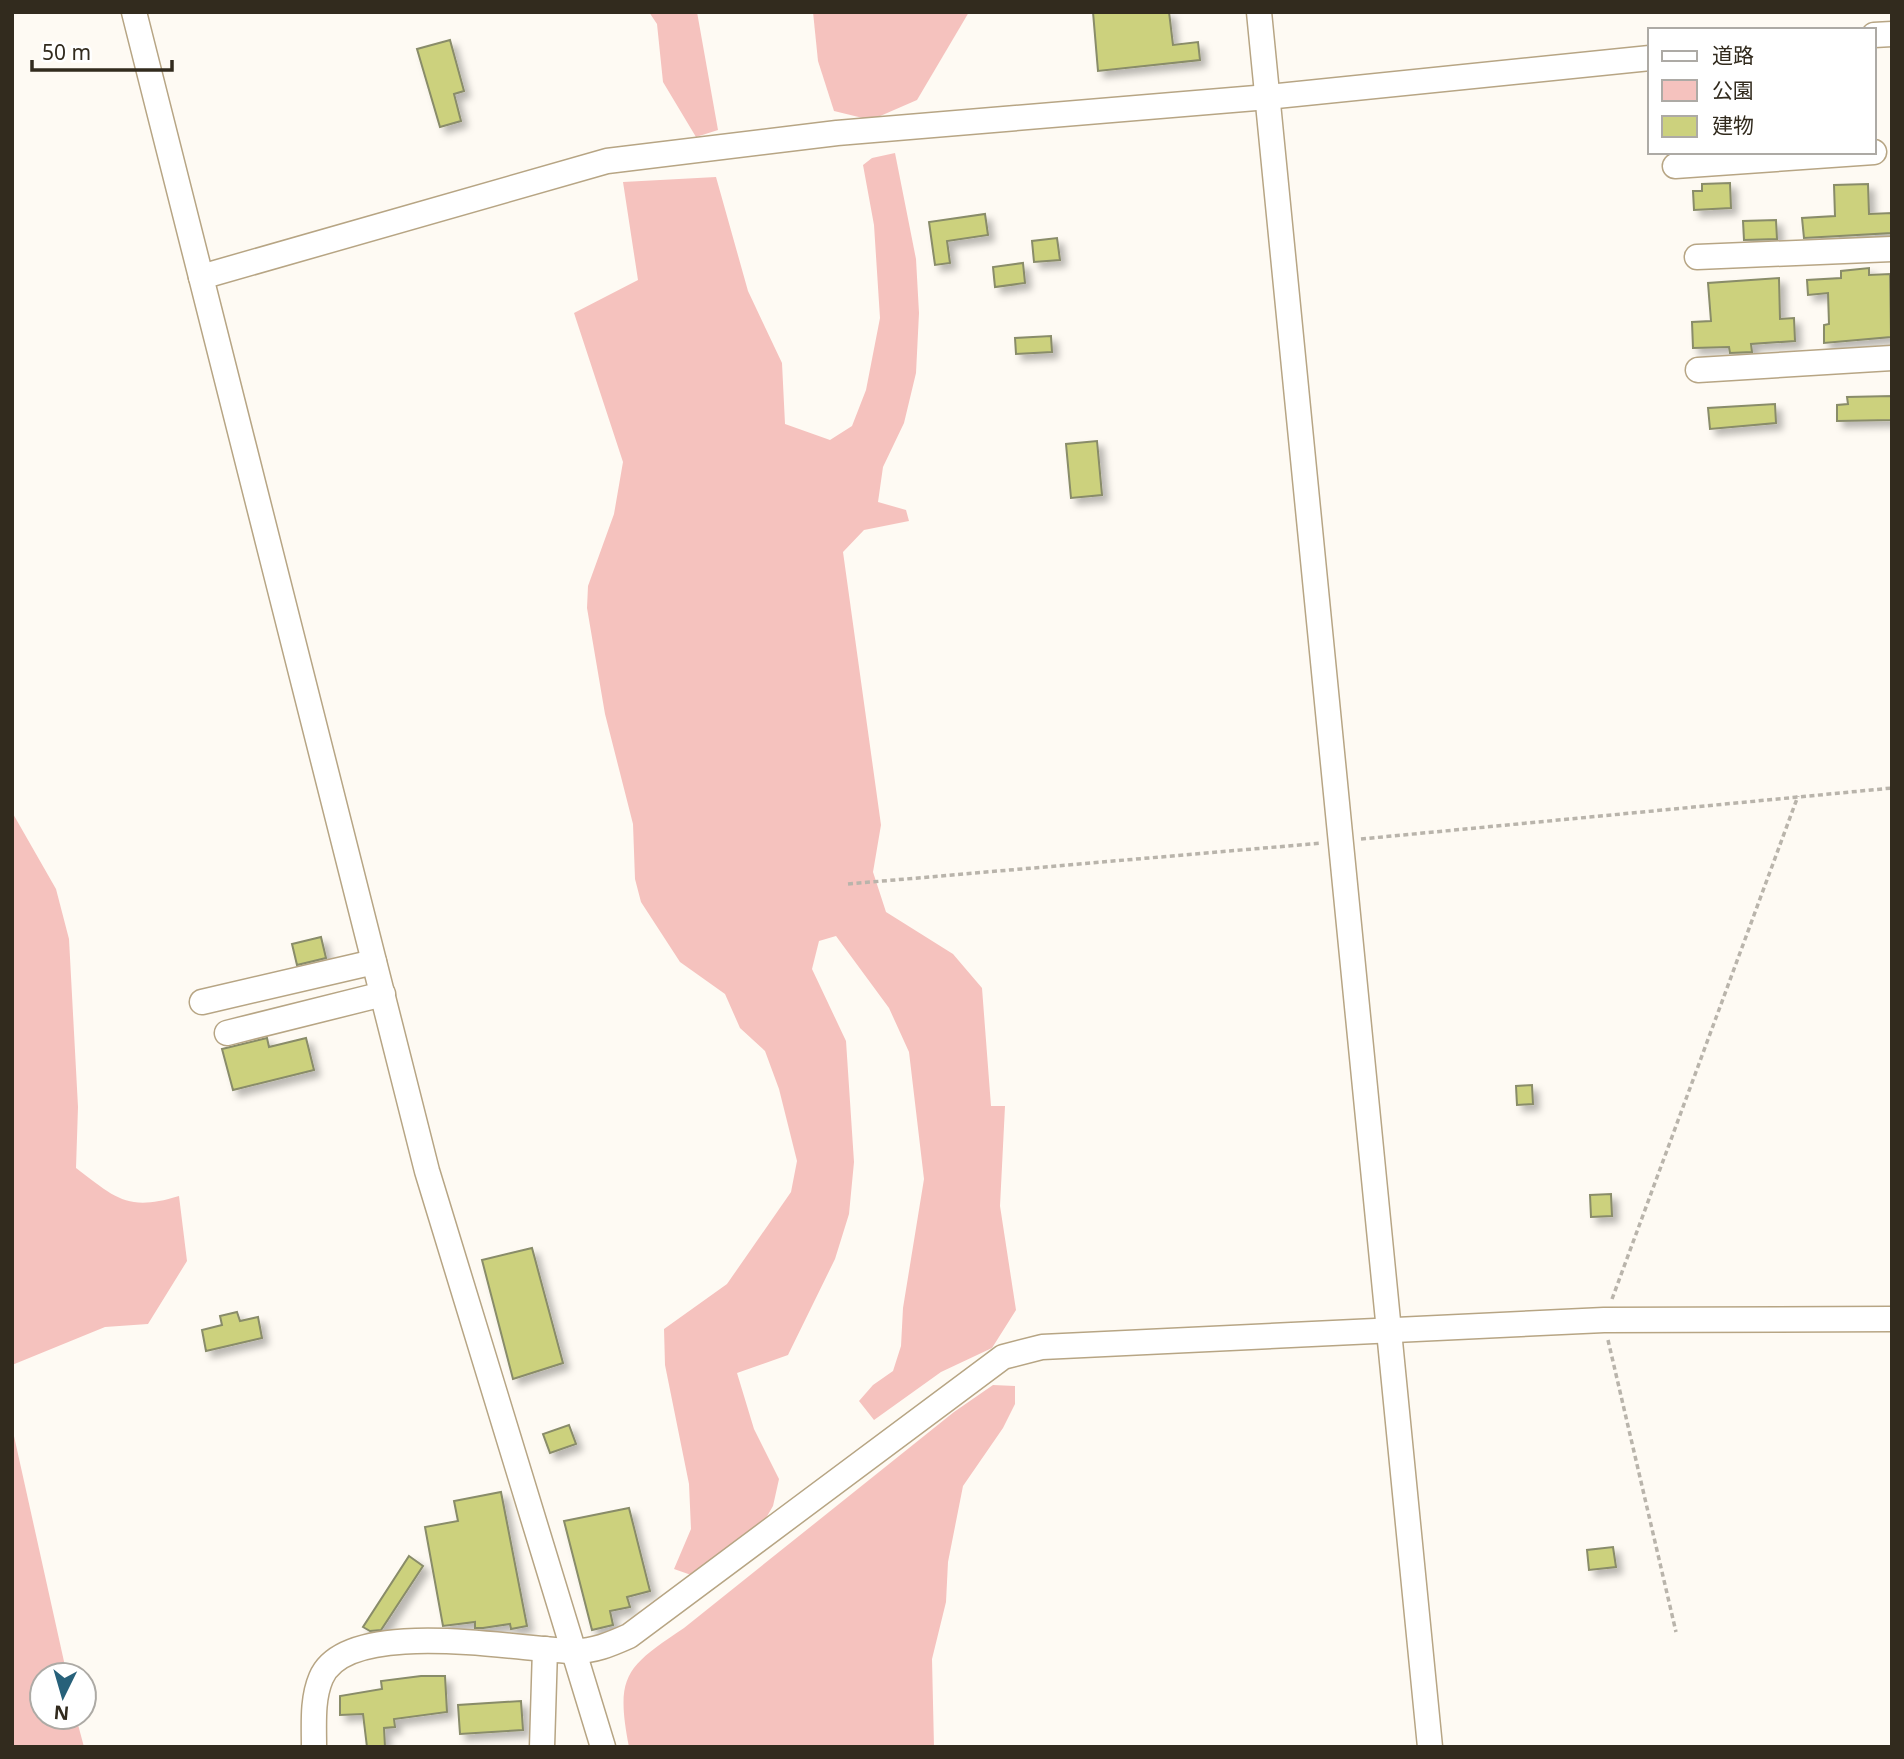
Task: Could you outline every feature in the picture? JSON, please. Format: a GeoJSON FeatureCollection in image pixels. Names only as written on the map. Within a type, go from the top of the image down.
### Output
{"type":"FeatureCollection","features":[{"type":"Feature","properties":{"kind":"street"},"geometry":{"type":"LineString","coordinates":[[134,12],[427,1171],[603,1747]]}},
{"type":"Feature","properties":{"kind":"street"},"geometry":{"type":"LineString","coordinates":[[1259,12],[1430,1747]]}},
{"type":"Feature","properties":{"kind":"street"},"geometry":{"type":"LineString","coordinates":[[201,277],[607,161],[837,133],[1268,97],[1648,58]]}},
{"type":"Feature","properties":{"kind":"street"},"geometry":{"type":"LineString","coordinates":[[1675,166],[1846,154]]}},
{"type":"Feature","properties":{"kind":"street"},"geometry":{"type":"LineString","coordinates":[[1697,257],[1892,249]]}},
{"type":"Feature","properties":{"kind":"street"},"geometry":{"type":"LineString","coordinates":[[1698,370],[1892,359]]}},
{"type":"Feature","properties":{"kind":"street"},"geometry":{"type":"LineString","coordinates":[[202,1002],[374,961]]}},
{"type":"Feature","properties":{"kind":"street"},"geometry":{"type":"LineString","coordinates":[[227,1033],[383,994]]}},
{"type":"Feature","properties":{"kind":"street"},"geometry":{"type":"LineString","coordinates":[[314,1747],[314,1707],[322,1675],[344,1653],[390,1643],[463,1640],[574,1652],[600,1648],[629,1636],[1003,1357],[1042,1347],[1388,1329],[1604,1320],[1892,1319]]}},
{"type":"Feature","properties":{"kind":"street"},"geometry":{"type":"LineString","coordinates":[[542,1747],[545,1649]]}},
{"type":"Feature","properties":{"kind":"path"},"geometry":{"type":"LineString","coordinates":[[848,884],[1339,841],[1892,788]]}},
{"type":"Feature","properties":{"kind":"path"},"geometry":{"type":"LineString","coordinates":[[1676,1632],[1604,1320],[1798,796]]}},
{"type":"Feature","properties":{"kind":"green space"},"geometry":{"type":"Polygon","coordinates":[[[649,12],[697,12],[718,130],[696,137],[663,82],[657,24],[649,12]]]}},
{"type":"Feature","properties":{"kind":"green space"},"geometry":{"type":"Polygon","coordinates":[[[813,12],[969,12],[917,100],[871,120],[834,111],[818,61],[813,12]]]}},
{"type":"Feature","properties":{"kind":"green space"},"geometry":{"type":"Polygon","coordinates":[[[895,153],[916,259],[919,313],[916,373],[904,423],[883,467],[878,502],[906,510],[909,521],[864,530],[843,552],[881,825],[873,872],[886,912],[953,954],[982,988],[991,1106],[1005,1106],[1000,1206],[1016,1310],[992,1348],[941,1372],[874,1420],[859,1401],[873,1385],[893,1371],[901,1346],[903,1308],[924,1179],[909,1052],[889,1008],[836,936],[819,941],[812,969],[846,1041],[854,1162],[849,1214],[835,1259],[788,1355],[737,1373],[754,1429],[779,1479],[773,1506],[762,1525],[694,1576],[674,1569],[691,1529],[689,1484],[665,1365],[664,1329],[727,1284],[791,1192],[797,1161],[779,1089],[765,1051],[740,1028],[725,994],[680,962],[641,902],[635,879],[633,824],[605,714],[587,608],[588,586],[614,514],[623,462],[574,313],[638,280],[623,182],[716,177],[748,291],[782,363],[785,424],[830,440],[852,426],[866,390],[880,318],[874,225],[863,165],[872,158],[895,153]]]}},
{"type":"Feature","properties":{"kind":"green space"},"geometry":{"type":"Polygon","coordinates":[[[12,812],[56,889],[69,939],[78,1107],[76,1168],[112,1194],[134,1202],[147,1203],[179,1196],[187,1261],[148,1324],[105,1327],[12,1365],[12,812]]]}},
{"type":"Feature","properties":{"kind":"green space"},"geometry":{"type":"Polygon","coordinates":[[[993,1385],[1015,1386],[1015,1404],[1003,1428],[963,1486],[948,1562],[946,1602],[932,1659],[934,1747],[629,1747],[625,1723],[625,1688],[637,1664],[954,1412],[993,1385]]]}},
{"type":"Feature","properties":{"kind":"green space"},"geometry":{"type":"Polygon","coordinates":[[[12,1427],[64,1661],[28,1661],[28,1731],[80,1731],[84,1747],[12,1747],[12,1427]]]}},
{"type":"Feature","properties":{"kind":"building"},"geometry":{"type":"Polygon","coordinates":[[[1093,12],[1169,12],[1173,45],[1198,42],[1200,60],[1098,71],[1093,12]]]}},
{"type":"Feature","properties":{"kind":"building"},"geometry":{"type":"Polygon","coordinates":[[[450,40],[464,91],[454,94],[461,121],[440,127],[417,49],[450,40]]]}},
{"type":"Feature","properties":{"kind":"building"},"geometry":{"type":"Polygon","coordinates":[[[1730,183],[1731,208],[1694,210],[1693,191],[1702,191],[1702,184],[1730,183]]]}},
{"type":"Feature","properties":{"kind":"building"},"geometry":{"type":"Polygon","coordinates":[[[1868,184],[1869,214],[1892,213],[1892,233],[1804,238],[1802,218],[1835,216],[1834,185],[1868,184]]]}},
{"type":"Feature","properties":{"kind":"building"},"geometry":{"type":"Polygon","coordinates":[[[985,214],[988,235],[947,241],[950,263],[935,265],[929,222],[985,214]]]}},
{"type":"Feature","properties":{"kind":"building"},"geometry":{"type":"Polygon","coordinates":[[[1776,220],[1777,239],[1744,240],[1743,221],[1776,220]]]}},
{"type":"Feature","properties":{"kind":"building"},"geometry":{"type":"Polygon","coordinates":[[[1057,238],[1060,260],[1034,262],[1032,241],[1057,238]]]}},
{"type":"Feature","properties":{"kind":"building"},"geometry":{"type":"Polygon","coordinates":[[[1023,263],[1025,283],[995,287],[993,267],[1023,263]]]}},
{"type":"Feature","properties":{"kind":"building"},"geometry":{"type":"Polygon","coordinates":[[[1869,268],[1869,275],[1890,274],[1891,337],[1824,343],[1824,325],[1829,324],[1828,293],[1808,295],[1807,280],[1841,278],[1841,271],[1869,268]]]}},
{"type":"Feature","properties":{"kind":"building"},"geometry":{"type":"Polygon","coordinates":[[[1779,278],[1780,319],[1794,318],[1795,341],[1751,344],[1752,352],[1730,353],[1729,347],[1693,348],[1692,322],[1711,321],[1708,283],[1779,278]]]}},
{"type":"Feature","properties":{"kind":"building"},"geometry":{"type":"Polygon","coordinates":[[[1051,336],[1052,352],[1016,354],[1015,338],[1051,336]]]}},
{"type":"Feature","properties":{"kind":"building"},"geometry":{"type":"Polygon","coordinates":[[[1892,396],[1892,420],[1837,421],[1837,405],[1848,404],[1847,397],[1892,396]]]}},
{"type":"Feature","properties":{"kind":"building"},"geometry":{"type":"Polygon","coordinates":[[[1775,404],[1776,423],[1710,429],[1708,408],[1775,404]]]}},
{"type":"Feature","properties":{"kind":"building"},"geometry":{"type":"Polygon","coordinates":[[[1097,441],[1102,495],[1071,498],[1066,444],[1097,441]]]}},
{"type":"Feature","properties":{"kind":"building"},"geometry":{"type":"Polygon","coordinates":[[[321,937],[326,958],[297,965],[292,944],[321,937]]]}},
{"type":"Feature","properties":{"kind":"building"},"geometry":{"type":"Polygon","coordinates":[[[267,1038],[269,1047],[306,1038],[314,1070],[233,1090],[222,1049],[267,1038]]]}},
{"type":"Feature","properties":{"kind":"building"},"geometry":{"type":"Polygon","coordinates":[[[1532,1085],[1533,1104],[1517,1105],[1516,1086],[1532,1085]]]}},
{"type":"Feature","properties":{"kind":"building"},"geometry":{"type":"Polygon","coordinates":[[[1611,1194],[1612,1216],[1591,1217],[1590,1195],[1611,1194]]]}},
{"type":"Feature","properties":{"kind":"building"},"geometry":{"type":"Polygon","coordinates":[[[532,1248],[563,1363],[513,1379],[482,1260],[532,1248]]]}},
{"type":"Feature","properties":{"kind":"building"},"geometry":{"type":"Polygon","coordinates":[[[237,1312],[240,1321],[258,1317],[262,1338],[206,1351],[202,1330],[222,1325],[220,1316],[237,1312]]]}},
{"type":"Feature","properties":{"kind":"building"},"geometry":{"type":"Polygon","coordinates":[[[569,1425],[576,1444],[550,1453],[543,1434],[569,1425]]]}},
{"type":"Feature","properties":{"kind":"building"},"geometry":{"type":"Polygon","coordinates":[[[501,1492],[527,1626],[511,1629],[510,1624],[475,1628],[475,1622],[443,1626],[425,1527],[458,1521],[454,1501],[501,1492]]]}},
{"type":"Feature","properties":{"kind":"building"},"geometry":{"type":"Polygon","coordinates":[[[629,1508],[650,1591],[627,1597],[630,1607],[610,1611],[613,1625],[592,1630],[564,1521],[629,1508]]]}},
{"type":"Feature","properties":{"kind":"building"},"geometry":{"type":"Polygon","coordinates":[[[1613,1547],[1616,1567],[1589,1570],[1587,1550],[1613,1547]]]}},
{"type":"Feature","properties":{"kind":"building"},"geometry":{"type":"Polygon","coordinates":[[[409,1556],[423,1566],[381,1630],[370,1631],[363,1627],[409,1556]]]}},
{"type":"Feature","properties":{"kind":"building"},"geometry":{"type":"Polygon","coordinates":[[[445,1676],[447,1712],[394,1719],[395,1727],[384,1728],[385,1747],[367,1747],[363,1714],[340,1715],[340,1696],[382,1689],[381,1681],[445,1676]]]}},
{"type":"Feature","properties":{"kind":"building"},"geometry":{"type":"Polygon","coordinates":[[[521,1701],[523,1730],[460,1734],[458,1705],[521,1701]]]}}]}
